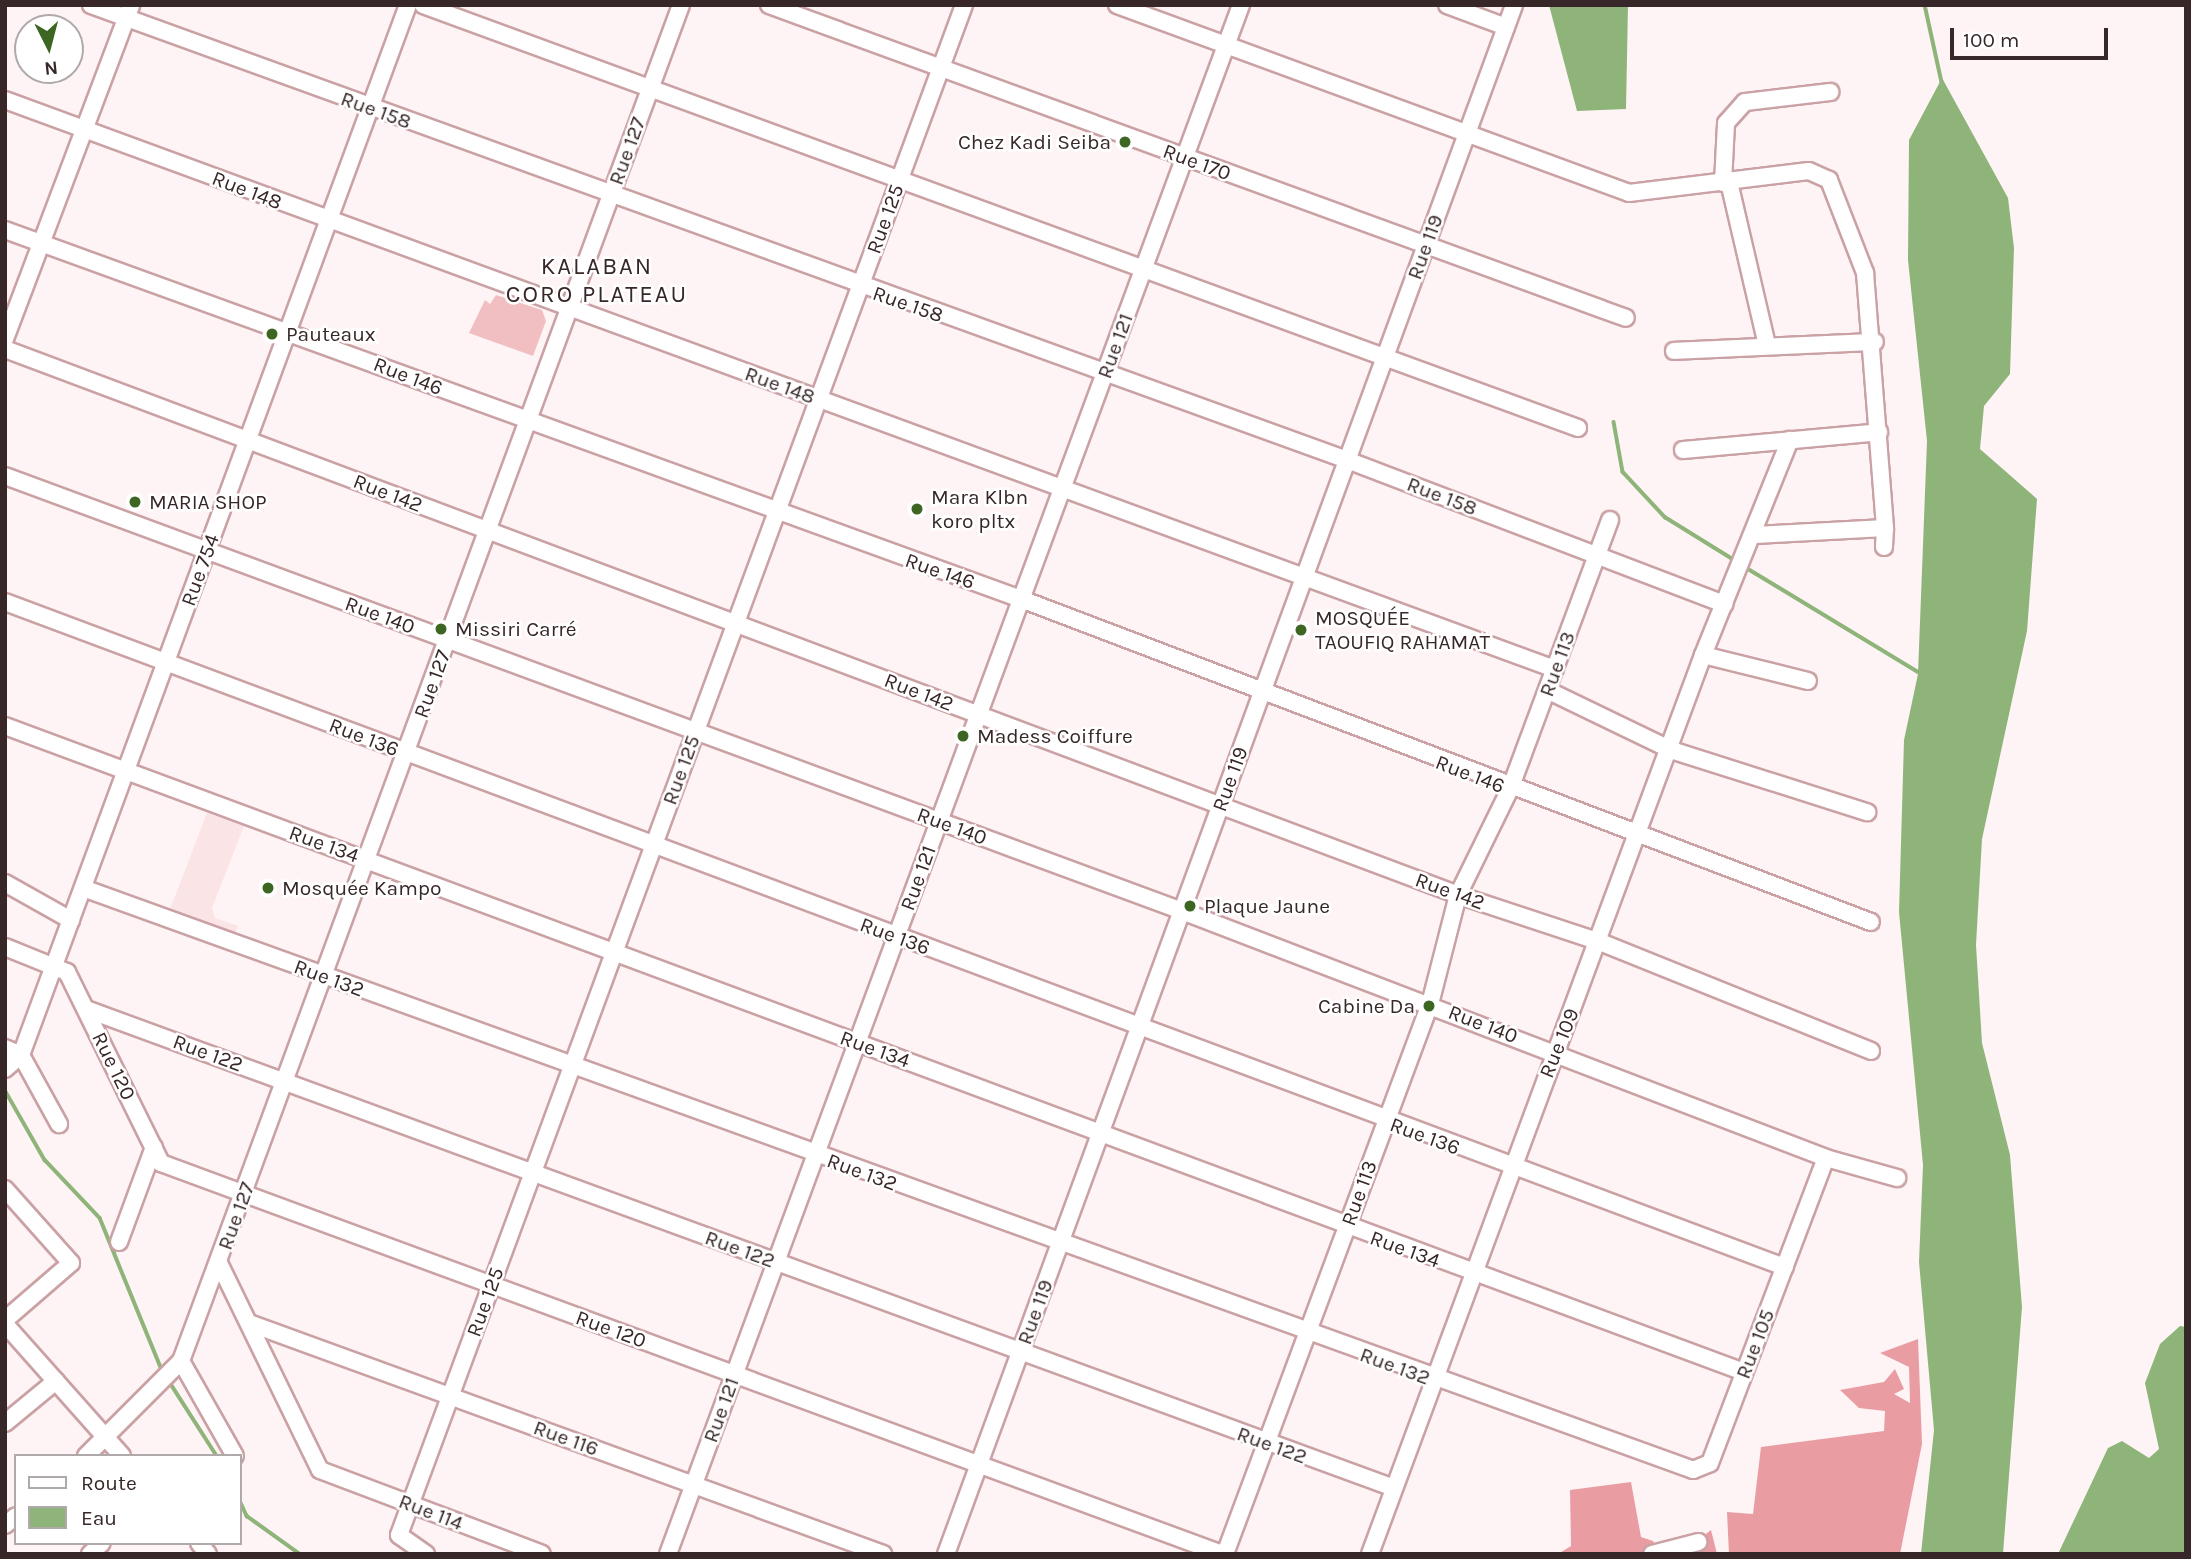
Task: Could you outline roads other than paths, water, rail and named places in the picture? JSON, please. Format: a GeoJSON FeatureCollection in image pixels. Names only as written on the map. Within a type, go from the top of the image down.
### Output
{"type":"FeatureCollection","features":[{"type":"Feature","properties":{"kind":"street","name":"Rue 158"},"geometry":{"type":"LineString","coordinates":[[91,5],[129,12],[371,108],[860,287],[1347,460],[1597,556],[1728,599]]}},
{"type":"Feature","properties":{"kind":"street","name":"Rue 754"},"geometry":{"type":"LineString","coordinates":[[21,1055],[408,5]]}},
{"type":"Feature","properties":{"kind":"street"},"geometry":{"type":"LineString","coordinates":[[423,5],[651,85],[1578,428]]}},
{"type":"Feature","properties":{"kind":"street","name":"Rue 127"},"geometry":{"type":"LineString","coordinates":[[178,1366],[245,1194],[681,5]]}},
{"type":"Feature","properties":{"kind":"street","name":"Rue 170"},"geometry":{"type":"LineString","coordinates":[[769,5],[1626,318]]}},
{"type":"Feature","properties":{"kind":"street","name":"Rue 125"},"geometry":{"type":"LineString","coordinates":[[426,1554],[399,1535],[964,5]]}},
{"type":"Feature","properties":{"kind":"street"},"geometry":{"type":"LineString","coordinates":[[1117,5],[1629,193],[1809,172],[1829,180],[1860,256],[1875,342],[1884,547]]}},
{"type":"Feature","properties":{"kind":"street","name":"Rue 121"},"geometry":{"type":"LineString","coordinates":[[668,1554],[1241,5]]}},
{"type":"Feature","properties":{"kind":"street"},"geometry":{"type":"LineString","coordinates":[[1447,5],[1506,27]]}},
{"type":"Feature","properties":{"kind":"street","name":"Rue 119"},"geometry":{"type":"LineString","coordinates":[[946,1554],[1514,5]]}},
{"type":"Feature","properties":{"kind":"street"},"geometry":{"type":"LineString","coordinates":[[5,339],[129,12]]}},
{"type":"Feature","properties":{"kind":"street"},"geometry":{"type":"LineString","coordinates":[[1767,345],[1726,182],[1726,123],[1745,102],[1830,92]]}},
{"type":"Feature","properties":{"kind":"street","name":"Rue 148"},"geometry":{"type":"LineString","coordinates":[[5,100],[1062,491],[1555,669]]}},
{"type":"Feature","properties":{"kind":"street","name":"Rue 146"},"geometry":{"type":"LineString","coordinates":[[5,230],[288,331],[776,514],[1021,599],[1261,695],[1871,922]]}},
{"type":"Feature","properties":{"kind":"street"},"geometry":{"type":"LineString","coordinates":[[1674,351],[1875,342]]}},
{"type":"Feature","properties":{"kind":"street","name":"Rue 142"},"geometry":{"type":"LineString","coordinates":[[5,349],[1458,895],[1600,942],[1871,1051]]}},
{"type":"Feature","properties":{"kind":"street"},"geometry":{"type":"LineString","coordinates":[[1683,450],[1878,432]]}},
{"type":"Feature","properties":{"kind":"street","name":"Rue 109"},"geometry":{"type":"LineString","coordinates":[[1370,1554],[1437,1381],[1554,1051],[1600,942],[1703,655],[1755,535],[1790,440]]}},
{"type":"Feature","properties":{"kind":"street","name":"Rue 140"},"geometry":{"type":"LineString","coordinates":[[5,477],[448,640],[694,735],[939,821],[1182,911],[1826,1157],[1897,1178]]}},
{"type":"Feature","properties":{"kind":"street","name":"Rue 113"},"geometry":{"type":"LineString","coordinates":[[1224,1554],[1430,1004],[1458,895],[1510,789],[1610,520]]}},
{"type":"Feature","properties":{"kind":"street"},"geometry":{"type":"LineString","coordinates":[[1755,535],[1885,528]]}},
{"type":"Feature","properties":{"kind":"street","name":"Rue 136"},"geometry":{"type":"LineString","coordinates":[[5,602],[896,937],[1140,1024],[1386,1122],[1785,1267]]}},
{"type":"Feature","properties":{"kind":"street"},"geometry":{"type":"LineString","coordinates":[[1703,655],[1808,681]]}},
{"type":"Feature","properties":{"kind":"street"},"geometry":{"type":"LineString","coordinates":[[1547,690],[1671,750],[1867,812]]}},
{"type":"Feature","properties":{"kind":"street","name":"Rue 134"},"geometry":{"type":"LineString","coordinates":[[5,726],[857,1043],[1101,1130],[1347,1228],[1744,1372]]}},
{"type":"Feature","properties":{"kind":"street"},"geometry":{"type":"LineString","coordinates":[[5,883],[71,920]]}},
{"type":"Feature","properties":{"kind":"street","name":"Rue 132"},"geometry":{"type":"LineString","coordinates":[[83,888],[1642,1456]]}},
{"type":"Feature","properties":{"kind":"street"},"geometry":{"type":"LineString","coordinates":[[5,947],[54,966]]}},
{"type":"Feature","properties":{"kind":"street","name":"Rue 120"},"geometry":{"type":"LineString","coordinates":[[54,966],[67,972],[161,1163],[1224,1554]]}},
{"type":"Feature","properties":{"kind":"street","name":"Rue 122"},"geometry":{"type":"LineString","coordinates":[[86,1009],[1020,1351],[1266,1444],[1394,1488]]}},
{"type":"Feature","properties":{"kind":"street"},"geometry":{"type":"LineString","coordinates":[[5,1048],[21,1055],[59,1124]]}},
{"type":"Feature","properties":{"kind":"street"},"geometry":{"type":"LineString","coordinates":[[5,1069],[21,1055]]}},
{"type":"Feature","properties":{"kind":"street"},"geometry":{"type":"LineString","coordinates":[[119,1242],[153,1147]]}},
{"type":"Feature","properties":{"kind":"street","name":"Rue 105"},"geometry":{"type":"LineString","coordinates":[[1642,1456],[1693,1470],[1710,1463],[1826,1157]]}},
{"type":"Feature","properties":{"kind":"street"},"geometry":{"type":"LineString","coordinates":[[5,1189],[71,1262],[8,1314],[55,1381],[120,1454]]}},
{"type":"Feature","properties":{"kind":"street"},"geometry":{"type":"LineString","coordinates":[[219,1263],[249,1323]]}},
{"type":"Feature","properties":{"kind":"street","name":"Rue 116"},"geometry":{"type":"LineString","coordinates":[[249,1323],[883,1554]]}},
{"type":"Feature","properties":{"kind":"street","name":"Rue 114"},"geometry":{"type":"LineString","coordinates":[[249,1323],[320,1470],[542,1554]]}},
{"type":"Feature","properties":{"kind":"street"},"geometry":{"type":"LineString","coordinates":[[88,1454],[164,1384],[178,1366],[234,1454]]}},
{"type":"Feature","properties":{"kind":"street"},"geometry":{"type":"LineString","coordinates":[[5,1423],[55,1381]]}},
{"type":"Feature","properties":{"kind":"street"},"geometry":{"type":"LineString","coordinates":[[1652,1554],[1698,1542]]}},
{"type":"Feature","properties":{"kind":"water"},"geometry":{"type":"Polygon","coordinates":[[[1549,5],[1628,5],[1626,109],[1577,111],[1549,5]]]}},
{"type":"Feature","properties":{"kind":"water"},"geometry":{"type":"Polygon","coordinates":[[[1942,78],[2008,198],[2014,248],[2010,374],[1984,406],[1980,449],[2037,499],[2027,631],[1982,839],[1976,945],[1982,1043],[2010,1155],[2022,1307],[2003,1554],[1921,1554],[1934,1430],[1919,1262],[1923,1165],[1899,912],[1904,740],[1918,674],[1927,441],[1908,260],[1909,140],[1942,78]]]}},
{"type":"Feature","properties":{"kind":"water"},"geometry":{"type":"Polygon","coordinates":[[[2180,1326],[2186,1327],[2186,1554],[2058,1554],[2108,1448],[2122,1441],[2149,1458],[2159,1449],[2145,1383],[2160,1344],[2180,1326]]]}},
{"type":"Feature","properties":{"kind":"waterway"},"geometry":{"type":"LineString","coordinates":[[1925,5],[1942,82]]}},
{"type":"Feature","properties":{"kind":"waterway"},"geometry":{"type":"LineString","coordinates":[[1614,422],[1623,472],[1665,517],[1736,561]]}},
{"type":"Feature","properties":{"kind":"waterway"},"geometry":{"type":"LineString","coordinates":[[1745,567],[1920,673]]}},
{"type":"Feature","properties":{"kind":"waterway"},"geometry":{"type":"LineString","coordinates":[[5,1090],[45,1160],[100,1218],[163,1372]]}},
{"type":"Feature","properties":{"kind":"waterway"},"geometry":{"type":"LineString","coordinates":[[169,1381],[216,1454]]}},
{"type":"Feature","properties":{"kind":"waterway"},"geometry":{"type":"LineString","coordinates":[[242,1505],[247,1516],[300,1554]]}},
{"type":"Feature","properties":{"kind":"place","name":"Chez Kadi Seiba"},"geometry":{"type":"Point","coordinates":[1125,142]}},
{"type":"Feature","properties":{"kind":"place","name":"Pauteaux"},"geometry":{"type":"Point","coordinates":[272,334]}},
{"type":"Feature","properties":{"kind":"place","name":"MARIA SHOP"},"geometry":{"type":"Point","coordinates":[135,502]}},
{"type":"Feature","properties":{"kind":"place","name":"Mara Klbn koro pltx"},"geometry":{"type":"Point","coordinates":[917,509]}},
{"type":"Feature","properties":{"kind":"place","name":"Missiri Carré"},"geometry":{"type":"Point","coordinates":[441,629]}},
{"type":"Feature","properties":{"kind":"place","name":"MOSQUÉE TAOUFIQ RAHAMAT"},"geometry":{"type":"Point","coordinates":[1301,630]}},
{"type":"Feature","properties":{"kind":"place","name":"Madess Coiffure"},"geometry":{"type":"Point","coordinates":[963,736]}},
{"type":"Feature","properties":{"kind":"place","name":"Mosquée Kampo"},"geometry":{"type":"Point","coordinates":[268,888]}},
{"type":"Feature","properties":{"kind":"place","name":"Plaque Jaune"},"geometry":{"type":"Point","coordinates":[1190,906]}},
{"type":"Feature","properties":{"kind":"place","name":"Cabine Da"},"geometry":{"type":"Point","coordinates":[1429,1006]}},
{"type":"Feature","properties":{"kind":"district","name":"KALABAN CORO PLATEAU"},"geometry":{"type":"Point","coordinates":[597,281]}}]}
